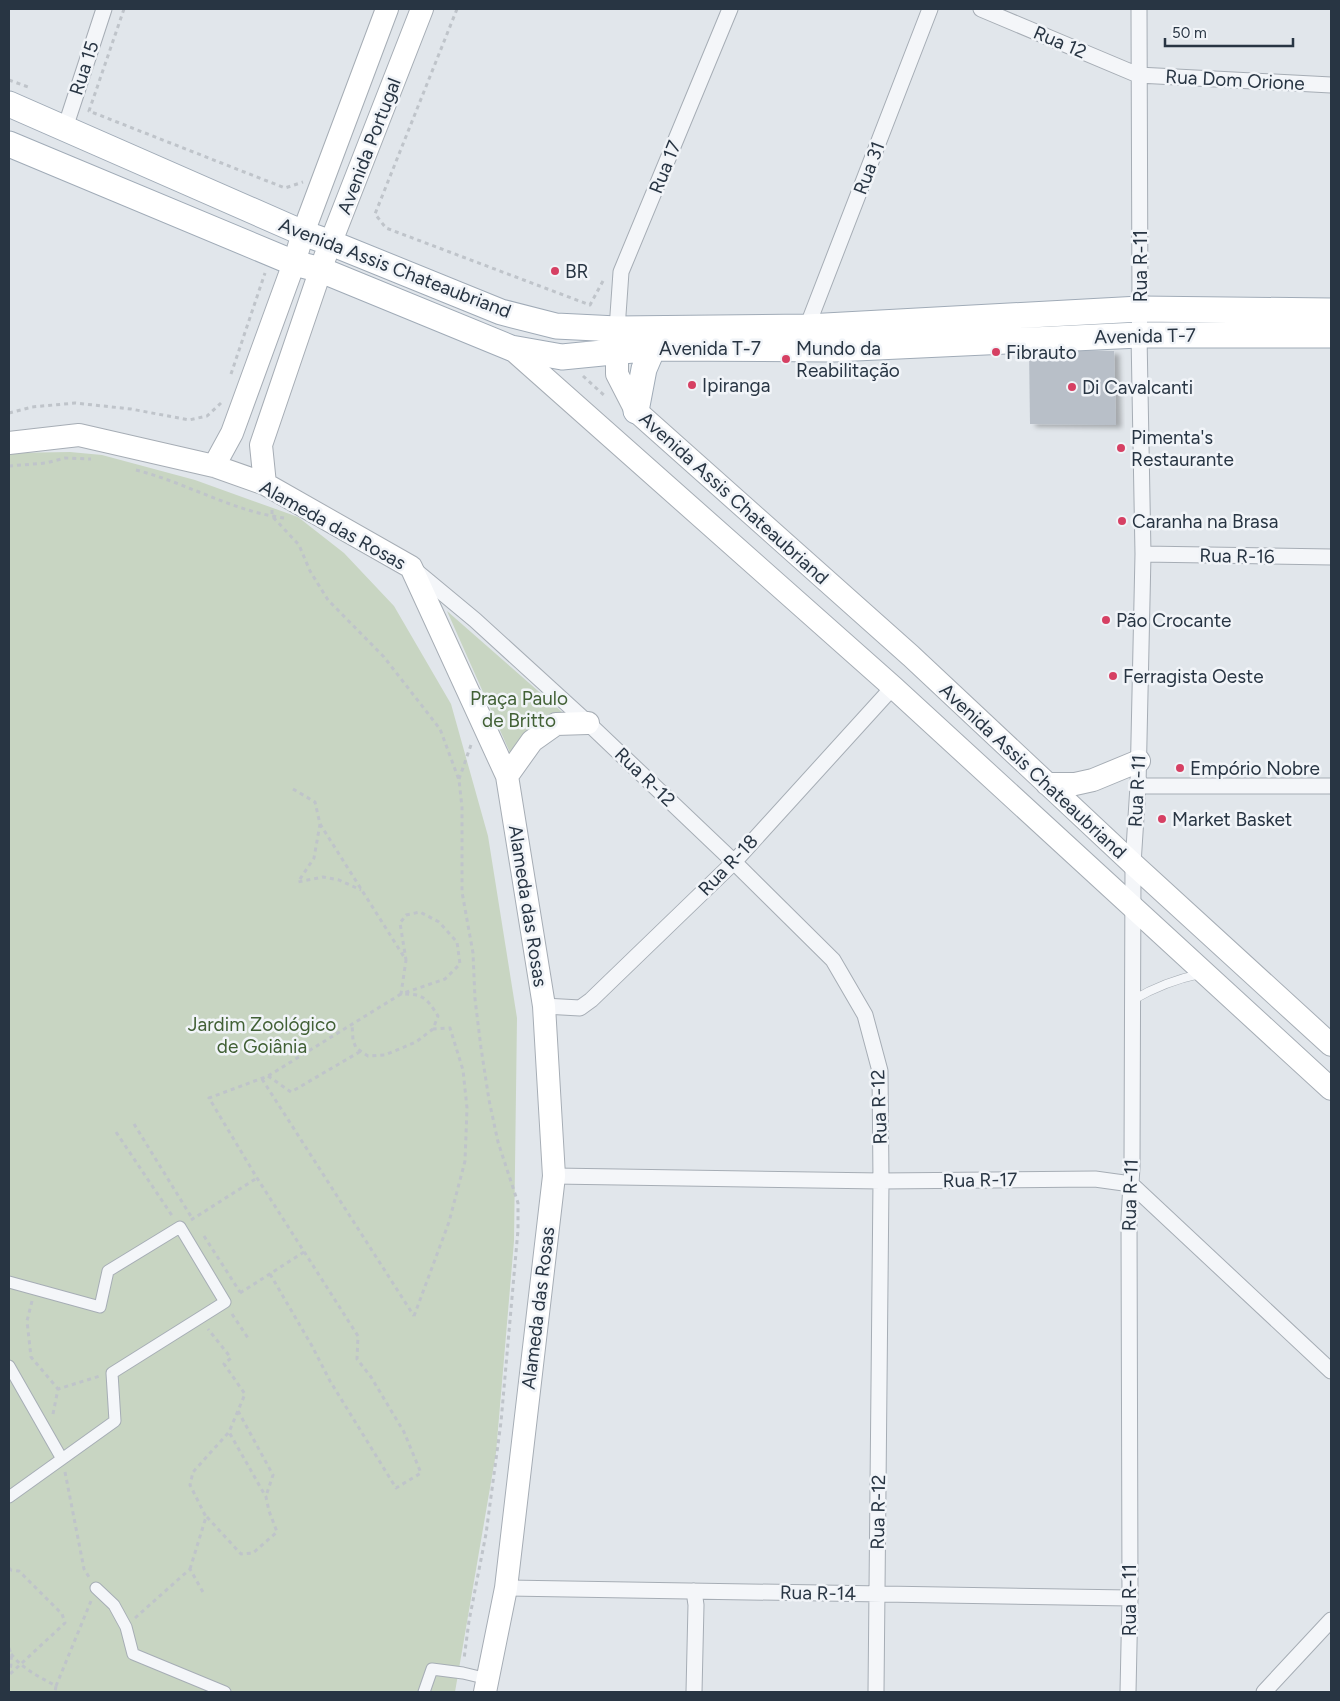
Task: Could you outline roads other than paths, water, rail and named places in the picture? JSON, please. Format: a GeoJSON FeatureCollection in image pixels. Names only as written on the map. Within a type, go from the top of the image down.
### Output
{"type":"FeatureCollection","features":[{"type":"Feature","properties":{"kind":"main road","name":"Avenida Portugal"},"geometry":{"type":"LineString","coordinates":[[214,466],[232,433],[294,263],[303,233],[387,9]]}},
{"type":"Feature","properties":{"kind":"main road","name":"Avenida Portugal"},"geometry":{"type":"LineString","coordinates":[[269,486],[261,445],[321,270],[422,9]]}},
{"type":"Feature","properties":{"kind":"main road","name":"Avenida Assis Chateaubriand"},"geometry":{"type":"LineString","coordinates":[[9,104],[303,233],[501,312],[617,340],[618,374],[636,411],[911,656],[1133,864],[1331,1045]]}},
{"type":"Feature","properties":{"kind":"main road","name":"Avenida Assis Chateaubriand"},"geometry":{"type":"LineString","coordinates":[[9,144],[294,263],[321,270],[510,348],[893,687],[1331,1089]]}},
{"type":"Feature","properties":{"kind":"main road","name":"Avenida T-7"},"geometry":{"type":"LineString","coordinates":[[510,348],[562,357],[617,340],[807,327],[1140,309],[1331,311]]}},
{"type":"Feature","properties":{"kind":"main road","name":"Avenida T-7"},"geometry":{"type":"LineString","coordinates":[[617,340],[653,348],[834,349],[1139,335],[1331,335]]}},
{"type":"Feature","properties":{"kind":"main road"},"geometry":{"type":"LineString","coordinates":[[636,411],[644,369],[653,348]]}},
{"type":"Feature","properties":{"kind":"main road"},"geometry":{"type":"LineString","coordinates":[[232,433],[250,444],[261,445]]}},
{"type":"Feature","properties":{"kind":"main road","name":"Alameda das Rosas"},"geometry":{"type":"LineString","coordinates":[[9,443],[79,435],[214,466],[269,486],[411,567],[507,776],[544,1006],[554,1176],[506,1588],[486,1685]]}},
{"type":"Feature","properties":{"kind":"main road"},"geometry":{"type":"LineString","coordinates":[[507,776],[532,741],[556,724],[588,722]]}},
{"type":"Feature","properties":{"kind":"main road"},"geometry":{"type":"LineString","coordinates":[[1047,784],[1075,784],[1092,780],[1139,761]]}},
{"type":"Feature","properties":{"kind":"street","name":"Rua 15"},"geometry":{"type":"LineString","coordinates":[[64,128],[104,9]]}},
{"type":"Feature","properties":{"kind":"street","name":"Rua 17"},"geometry":{"type":"LineString","coordinates":[[617,340],[621,272],[730,9]]}},
{"type":"Feature","properties":{"kind":"street","name":"Rua 31"},"geometry":{"type":"LineString","coordinates":[[807,327],[930,9]]}},
{"type":"Feature","properties":{"kind":"street","name":"Rua 12"},"geometry":{"type":"LineString","coordinates":[[981,9],[1138,75]]}},
{"type":"Feature","properties":{"kind":"street","name":"Rua R-11"},"geometry":{"type":"LineString","coordinates":[[1128,1692],[1130,1598],[1129,1218],[1131,1184],[1133,864],[1139,761],[1142,554],[1138,9]]}},
{"type":"Feature","properties":{"kind":"street","name":"Rua Dom Orione"},"geometry":{"type":"LineString","coordinates":[[1138,75],[1331,85]]}},
{"type":"Feature","properties":{"kind":"street","name":"Rua R-16"},"geometry":{"type":"LineString","coordinates":[[1142,554],[1331,557]]}},
{"type":"Feature","properties":{"kind":"street","name":"Rua R-12"},"geometry":{"type":"LineString","coordinates":[[411,567],[475,620],[588,722],[734,862],[833,960],[866,1015],[880,1070],[881,1181],[876,1692]]}},
{"type":"Feature","properties":{"kind":"street","name":"Rua R-18"},"geometry":{"type":"LineString","coordinates":[[544,1006],[580,1008],[591,1000],[734,862],[893,687]]}},
{"type":"Feature","properties":{"kind":"street"},"geometry":{"type":"LineString","coordinates":[[1138,786],[1331,786]]}},
{"type":"Feature","properties":{"kind":"street","name":"Rua R-17"},"geometry":{"type":"LineString","coordinates":[[554,1176],[881,1181],[1095,1180],[1131,1184]]}},
{"type":"Feature","properties":{"kind":"street"},"geometry":{"type":"LineString","coordinates":[[1131,1184],[1331,1371]]}},
{"type":"Feature","properties":{"kind":"street"},"geometry":{"type":"LineString","coordinates":[[9,1282],[100,1307],[108,1271],[180,1227],[225,1302],[112,1373],[115,1421],[9,1497]]}},
{"type":"Feature","properties":{"kind":"street"},"geometry":{"type":"LineString","coordinates":[[9,1366],[62,1460]]}},
{"type":"Feature","properties":{"kind":"street"},"geometry":{"type":"LineString","coordinates":[[96,1588],[114,1605],[126,1626],[133,1654],[225,1692]]}},
{"type":"Feature","properties":{"kind":"street","name":"Rua R-14"},"geometry":{"type":"LineString","coordinates":[[506,1588],[1130,1598]]}},
{"type":"Feature","properties":{"kind":"street"},"geometry":{"type":"LineString","coordinates":[[694,1591],[696,1605],[694,1692]]}},
{"type":"Feature","properties":{"kind":"street"},"geometry":{"type":"LineString","coordinates":[[1264,1692],[1331,1620]]}},
{"type":"Feature","properties":{"kind":"street"},"geometry":{"type":"LineString","coordinates":[[424,1692],[432,1669],[463,1672],[486,1685]]}},
{"type":"Feature","properties":{"kind":"lane"},"geometry":{"type":"LineString","coordinates":[[1133,1000],[1152,989],[1175,980],[1206,973]]}},
{"type":"Feature","properties":{"kind":"place","name":"BR"},"geometry":{"type":"Point","coordinates":[555,271]}},
{"type":"Feature","properties":{"kind":"place","name":"Fibrauto"},"geometry":{"type":"Point","coordinates":[996,352]}},
{"type":"Feature","properties":{"kind":"place","name":"Mundo da Reabilitação"},"geometry":{"type":"Point","coordinates":[786,359]}},
{"type":"Feature","properties":{"kind":"place","name":"Ipiranga"},"geometry":{"type":"Point","coordinates":[692,385]}},
{"type":"Feature","properties":{"kind":"place","name":"Di Cavalcanti"},"geometry":{"type":"Point","coordinates":[1072,387]}},
{"type":"Feature","properties":{"kind":"place","name":"Pimenta's Restaurante"},"geometry":{"type":"Point","coordinates":[1121,448]}},
{"type":"Feature","properties":{"kind":"place","name":"Caranha na Brasa"},"geometry":{"type":"Point","coordinates":[1122,521]}},
{"type":"Feature","properties":{"kind":"place","name":"Pão Crocante"},"geometry":{"type":"Point","coordinates":[1106,620]}},
{"type":"Feature","properties":{"kind":"place","name":"Ferragista Oeste"},"geometry":{"type":"Point","coordinates":[1113,676]}},
{"type":"Feature","properties":{"kind":"place","name":"Empório Nobre"},"geometry":{"type":"Point","coordinates":[1180,768]}},
{"type":"Feature","properties":{"kind":"place","name":"Market Basket"},"geometry":{"type":"Point","coordinates":[1162,819]}},
{"type":"Feature","properties":{"kind":"park label","name":"Praça Paulo de Britto"},"geometry":{"type":"Point","coordinates":[519,709]}},
{"type":"Feature","properties":{"kind":"park label","name":"Jardim Zoológico de Goiânia"},"geometry":{"type":"Point","coordinates":[262,1035]}}]}
